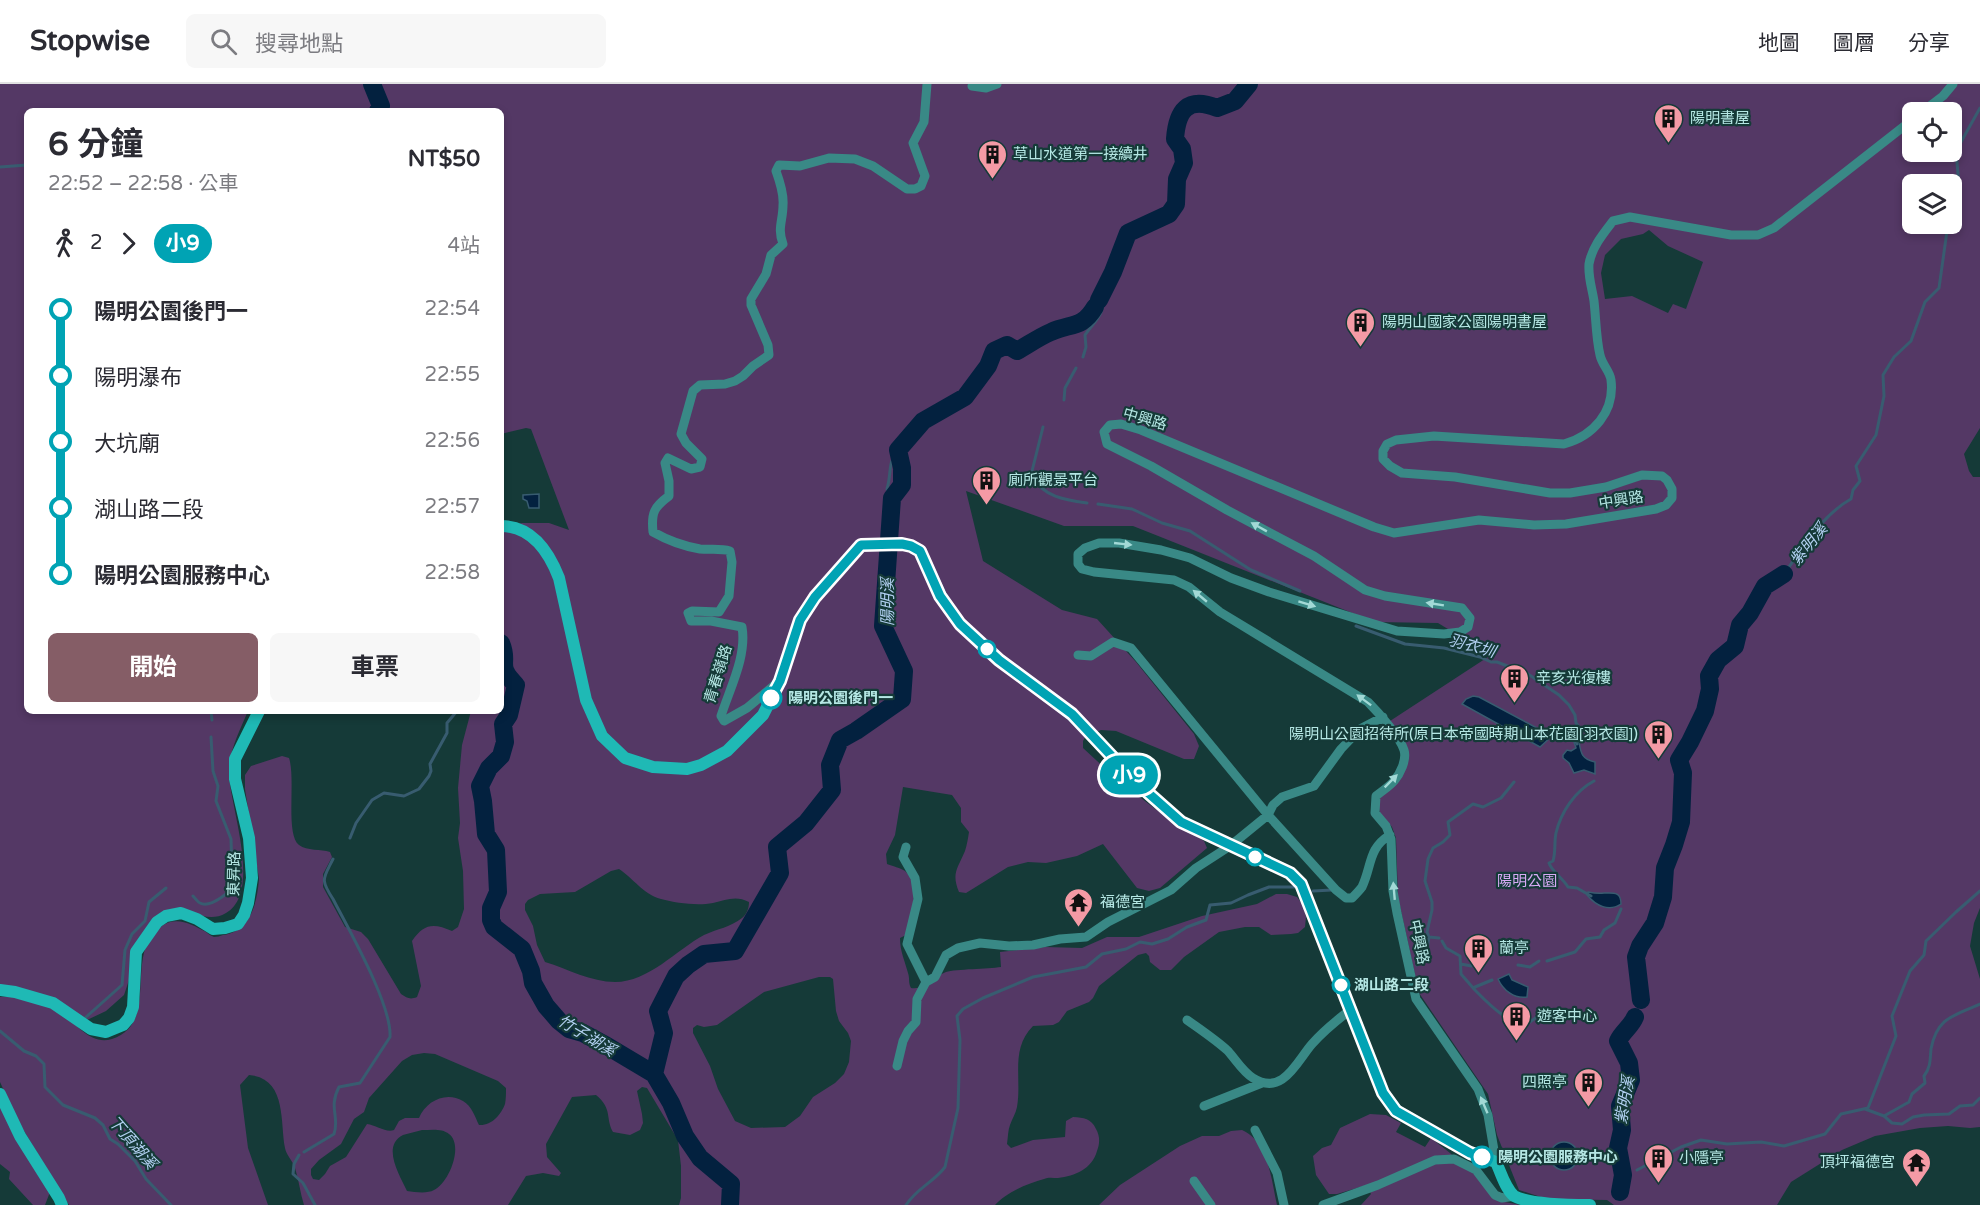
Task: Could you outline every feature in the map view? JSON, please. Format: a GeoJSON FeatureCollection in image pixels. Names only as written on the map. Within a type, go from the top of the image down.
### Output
{"type":"FeatureCollection","features":[{"type":"Feature","properties":{"kind":"street","name":"青春嶺路"},"geometry":{"type":"LineString","coordinates":[[780,681],[747,708],[724,721],[721,716],[742,650],[744,636],[742,627],[711,621],[691,621],[688,613],[692,611],[719,612],[729,596],[732,562],[730,551],[701,549],[666,540],[653,532],[651,517],[659,504],[669,496],[669,481],[664,463],[668,458],[691,469],[700,467],[702,463],[702,459],[686,443],[681,434],[693,392],[700,385],[725,384],[735,381],[770,355],[751,299],[766,274],[771,255],[783,244],[779,233],[783,205],[781,184],[776,171],[779,165],[800,166],[830,158],[855,159],[873,166],[907,189],[921,186],[925,176],[913,143],[924,122],[927,84]]}},
{"type":"Feature","properties":{"kind":"street"},"geometry":{"type":"LineString","coordinates":[[972,86],[986,88],[998,84]]}},
{"type":"Feature","properties":{"kind":"street"},"geometry":{"type":"LineString","coordinates":[[1935,102],[1953,84]]}},
{"type":"Feature","properties":{"kind":"street","name":"中興路"},"geometry":{"type":"LineString","coordinates":[[1496,1162],[1488,1115],[1478,1089],[1416,999],[1396,913],[1390,835],[1376,813],[1376,796],[1393,783],[1400,773],[1405,751],[1383,717],[1368,702],[1220,612],[1189,587],[1174,580],[1083,569],[1078,564],[1078,554],[1085,548],[1099,543],[1119,543],[1161,550],[1190,558],[1231,578],[1269,592],[1397,632],[1443,634],[1460,632],[1468,627],[1470,618],[1462,608],[1385,596],[1365,590],[1314,556],[1107,444],[1104,432],[1110,425],[1121,424],[1141,430],[1374,527],[1394,533],[1479,520],[1534,525],[1566,524],[1656,509],[1666,505],[1672,498],[1672,489],[1662,476],[1642,475],[1606,487],[1570,494],[1550,493],[1455,477],[1402,473],[1383,459],[1383,451],[1387,444],[1396,440],[1434,436],[1564,444],[1577,441],[1597,426],[1610,404],[1611,380],[1600,357],[1589,263],[1597,242],[1613,220],[1630,217],[1731,235],[1758,235],[1774,228],[1902,128]]}},
{"type":"Feature","properties":{"kind":"street"},"geometry":{"type":"LineString","coordinates":[[504,526],[531,535],[552,560],[559,578],[586,700],[602,736],[625,758],[653,767],[687,769],[701,765],[727,751],[763,715],[780,681],[800,620],[815,597],[861,545],[902,544],[920,551],[940,596],[960,624],[999,660],[1072,714],[1137,783],[1181,822],[1290,873],[1301,884],[1383,1093],[1396,1111],[1470,1153],[1496,1162],[1506,1186],[1515,1196],[1528,1202],[1590,1205]]}},
{"type":"Feature","properties":{"kind":"street"},"geometry":{"type":"LineString","coordinates":[[1078,655],[1091,656],[1113,642],[1131,648],[1268,815],[1336,890],[1346,898],[1352,898],[1361,888],[1372,853],[1381,840],[1390,835]]}},
{"type":"Feature","properties":{"kind":"street","name":"東昇路"},"geometry":{"type":"LineString","coordinates":[[0,990],[53,1003],[91,1029],[106,1032],[123,1025],[129,1018],[133,1007],[136,952],[157,922],[166,916],[180,913],[197,919],[213,929],[238,924],[248,903],[252,878],[249,838],[234,779],[236,759],[258,714]]}},
{"type":"Feature","properties":{"kind":"street"},"geometry":{"type":"LineString","coordinates":[[897,1066],[903,1041],[908,1030],[916,1022],[917,999],[926,982],[935,977],[946,955],[958,948],[980,943],[1009,946],[1033,945],[1060,939],[1086,937],[1108,922],[1171,890],[1196,868],[1230,846],[1268,815],[1273,805],[1282,797],[1314,786],[1341,749],[1360,729],[1383,717]]}},
{"type":"Feature","properties":{"kind":"street"},"geometry":{"type":"LineString","coordinates":[[906,847],[903,857],[915,878],[918,899],[907,944],[926,982]]}},
{"type":"Feature","properties":{"kind":"street"},"geometry":{"type":"LineString","coordinates":[[1204,1106],[1262,1083],[1286,1078],[1328,1026],[1350,1010]]}},
{"type":"Feature","properties":{"kind":"street"},"geometry":{"type":"LineString","coordinates":[[1187,1020],[1226,1050],[1251,1077],[1262,1083]]}},
{"type":"Feature","properties":{"kind":"street"},"geometry":{"type":"LineString","coordinates":[[0,1094],[20,1136],[62,1205]]}},
{"type":"Feature","properties":{"kind":"street"},"geometry":{"type":"LineString","coordinates":[[1256,1130],[1277,1173],[1284,1205]]}},
{"type":"Feature","properties":{"kind":"street"},"geometry":{"type":"LineString","coordinates":[[1323,1205],[1378,1185],[1435,1160],[1454,1159],[1476,1170],[1495,1195],[1502,1198],[1515,1196]]}},
{"type":"Feature","properties":{"kind":"street"},"geometry":{"type":"LineString","coordinates":[[1194,1181],[1211,1205]]}},
{"type":"Feature","properties":{"kind":"green space","name":"陽明公園"},"geometry":{"type":"Polygon","coordinates":[[[0,84],[1980,84],[1980,428],[1964,454],[1973,477],[1980,477],[1980,908],[1974,923],[1970,946],[1980,979],[1980,1127],[1920,1128],[1875,1136],[1842,1150],[1791,1182],[1777,1205],[1614,1205],[1607,1200],[1547,1199],[1519,1190],[1497,1135],[1488,1094],[1419,993],[1398,897],[1396,838],[1392,827],[1380,813],[1378,803],[1382,794],[1408,760],[1390,721],[1491,655],[1438,623],[1375,622],[1133,526],[1064,526],[966,491],[983,561],[1062,610],[1097,619],[1136,662],[1194,734],[1199,746],[1194,759],[1184,759],[1116,731],[1101,730],[1086,736],[1083,748],[1141,798],[1204,841],[1207,848],[1160,888],[1149,891],[1137,888],[1103,844],[1077,856],[1046,863],[1028,862],[1008,867],[966,893],[959,892],[956,875],[969,832],[961,822],[961,808],[952,795],[903,787],[895,835],[886,854],[887,864],[905,871],[913,885],[910,920],[906,935],[900,938],[911,988],[921,987],[946,972],[1001,967],[1000,952],[1045,947],[1082,948],[1107,937],[1139,937],[1202,916],[1257,904],[1276,894],[1297,897],[1303,905],[1306,917],[1305,927],[1298,933],[1271,935],[1259,927],[1219,932],[1184,957],[1171,970],[1160,970],[1150,962],[1146,953],[1138,955],[1099,986],[1089,1002],[1067,1011],[1059,1022],[1053,1025],[1033,1026],[1026,1035],[1019,1054],[1017,1107],[1009,1127],[1007,1144],[1011,1148],[1033,1140],[1065,1137],[1066,1121],[1073,1117],[1084,1118],[1094,1125],[1099,1140],[1095,1157],[1087,1167],[1071,1175],[1047,1178],[1024,1186],[1005,1196],[995,1205],[679,1205],[681,1166],[678,1140],[647,1088],[642,1087],[637,1091],[643,1123],[640,1130],[630,1135],[613,1132],[607,1109],[596,1095],[572,1097],[546,1144],[547,1157],[561,1173],[559,1176],[543,1173],[526,1176],[508,1205],[304,1205],[295,1168],[286,1151],[276,1093],[270,1084],[261,1078],[249,1075],[240,1085],[248,1148],[268,1205],[69,1205],[18,1121],[0,1082],[0,997],[22,998],[43,1004],[64,1014],[89,1036],[103,1040],[112,1039],[127,1031],[135,1019],[139,1004],[144,954],[149,939],[160,927],[166,923],[178,921],[195,926],[214,937],[240,928],[251,915],[259,879],[245,789],[245,775],[251,766],[282,756],[289,758],[295,839],[302,847],[330,852],[332,857],[323,874],[323,887],[345,927],[361,932],[368,939],[401,994],[409,998],[417,997],[421,986],[412,941],[416,935],[430,926],[452,931],[458,927],[464,909],[463,871],[458,838],[460,823],[458,788],[462,745],[470,714],[504,714],[504,527],[522,523],[549,523],[569,530],[531,429],[504,433],[504,108],[24,108],[24,714],[247,714],[238,733],[229,764],[230,787],[243,868],[242,887],[237,902],[226,913],[217,916],[209,917],[177,909],[161,913],[129,980],[124,995],[106,1011],[87,1020],[0,987],[0,84]],[[1649,230],[1643,234],[1621,239],[1605,255],[1601,273],[1605,299],[1632,296],[1668,313],[1673,304],[1686,309],[1703,262],[1668,246],[1649,230]],[[619,869],[611,871],[575,892],[540,894],[528,900],[525,910],[545,962],[588,978],[615,982],[627,981],[651,971],[704,935],[738,921],[747,911],[749,902],[735,898],[700,904],[661,899],[643,890],[619,869]],[[819,977],[764,992],[717,1025],[704,1027],[697,1025],[693,1028],[693,1033],[710,1066],[718,1089],[735,1121],[751,1128],[785,1127],[800,1116],[813,1097],[835,1083],[844,1074],[849,1062],[851,1041],[836,1011],[833,979],[819,977]],[[435,1054],[412,1055],[402,1061],[369,1098],[364,1112],[354,1119],[341,1144],[311,1169],[313,1179],[319,1180],[330,1166],[346,1157],[367,1124],[394,1130],[399,1121],[405,1118],[419,1118],[426,1107],[437,1099],[450,1097],[463,1101],[473,1112],[479,1125],[491,1122],[498,1116],[505,1102],[506,1088],[498,1081],[435,1054]],[[422,1130],[403,1135],[393,1146],[394,1162],[407,1191],[434,1190],[445,1180],[453,1164],[455,1146],[453,1139],[443,1131],[422,1130]]]}},
{"type":"Feature","properties":{"kind":"green space"},"geometry":{"type":"Polygon","coordinates":[[[0,1101],[50,1192],[45,1205],[33,1205],[9,1179],[10,1172],[0,1164],[0,1101]]]}},
{"type":"Feature","properties":{"kind":"green space"},"geometry":{"type":"Polygon","coordinates":[[[1370,1114],[1386,1115],[1401,1123],[1396,1132],[1425,1147],[1431,1138],[1465,1168],[1475,1173],[1488,1190],[1505,1202],[1521,1205],[1361,1205],[1371,1194],[1367,1185],[1337,1194],[1329,1194],[1316,1175],[1313,1156],[1322,1148],[1331,1145],[1340,1128],[1370,1114]]]}},
{"type":"Feature","properties":{"kind":"green space"},"geometry":{"type":"Polygon","coordinates":[[[1242,1130],[1258,1143],[1263,1152],[1277,1205],[1099,1205],[1120,1185],[1180,1146],[1202,1136],[1219,1136],[1231,1131],[1242,1130]]]}},
{"type":"Feature","properties":{"kind":"water"},"geometry":{"type":"Polygon","coordinates":[[[539,494],[539,508],[529,508],[523,495],[539,494]]]}},
{"type":"Feature","properties":{"kind":"water"},"geometry":{"type":"Polygon","coordinates":[[[1473,696],[1479,697],[1552,736],[1540,747],[1462,704],[1473,696]]]}},
{"type":"Feature","properties":{"kind":"water"},"geometry":{"type":"Polygon","coordinates":[[[1574,742],[1579,742],[1585,758],[1595,762],[1595,774],[1584,770],[1574,773],[1569,763],[1563,758],[1567,750],[1571,751],[1576,748],[1574,742]]]}},
{"type":"Feature","properties":{"kind":"water"},"geometry":{"type":"Polygon","coordinates":[[[1588,892],[1616,894],[1620,897],[1621,904],[1612,908],[1603,907],[1587,895],[1588,892]]]}},
{"type":"Feature","properties":{"kind":"water"},"geometry":{"type":"Polygon","coordinates":[[[1509,974],[1512,980],[1528,987],[1527,997],[1513,995],[1503,987],[1498,979],[1509,974]]]}},
{"type":"Feature","properties":{"kind":"water"},"geometry":{"type":"Polygon","coordinates":[[[1564,1142],[1574,1146],[1578,1156],[1574,1166],[1564,1170],[1554,1166],[1550,1156],[1554,1146],[1564,1142]]]}},
{"type":"Feature","properties":{"kind":"waterway","name":"竹子湖溪"},"geometry":{"type":"LineString","coordinates":[[372,84],[380,108]]}},
{"type":"Feature","properties":{"kind":"waterway","name":"陽明溪"},"geometry":{"type":"LineString","coordinates":[[1099,300],[1128,233],[1169,214],[1176,204],[1177,179],[1184,163],[1182,149],[1175,139],[1181,114],[1191,105],[1207,105],[1217,108],[1235,101],[1249,84]]}},
{"type":"Feature","properties":{"kind":"waterway","name":"紫明溪"},"geometry":{"type":"LineString","coordinates":[[1958,174],[1956,151],[1980,108]]}},
{"type":"Feature","properties":{"kind":"waterway"},"geometry":{"type":"LineString","coordinates":[[0,167],[24,165]]}},
{"type":"Feature","properties":{"kind":"waterway","name":"紫明溪"},"geometry":{"type":"LineString","coordinates":[[1784,574],[1822,523],[1851,499],[1853,490],[1860,481],[1856,466],[1876,435],[1884,396],[1883,375],[1894,357],[1911,341],[1925,302],[1939,288],[1947,234]]}},
{"type":"Feature","properties":{"kind":"waterway","name":"羽衣圳"},"geometry":{"type":"LineString","coordinates":[[1083,357],[1086,347],[1085,335],[1103,306],[1101,292]]}},
{"type":"Feature","properties":{"kind":"waterway","name":"陽明溪"},"geometry":{"type":"LineString","coordinates":[[654,1074],[664,1033],[658,1011],[676,976],[704,954],[735,951],[780,873],[777,847],[806,823],[832,790],[830,765],[840,740],[902,699],[904,671],[883,626],[892,498],[902,485],[902,468],[898,450],[923,421],[965,397],[988,366],[994,351],[1007,345],[1017,351],[1058,329],[1081,322],[1095,307]]}},
{"type":"Feature","properties":{"kind":"waterway","name":"羽衣圳"},"geometry":{"type":"LineString","coordinates":[[1064,400],[1065,388],[1076,368]]}},
{"type":"Feature","properties":{"kind":"waterway","name":"羽衣圳"},"geometry":{"type":"LineString","coordinates":[[1043,427],[1031,475],[1048,493],[1063,499],[1087,503]]}},
{"type":"Feature","properties":{"kind":"waterway"},"geometry":{"type":"LineString","coordinates":[[892,498],[887,489],[891,464],[898,450]]}},
{"type":"Feature","properties":{"kind":"waterway","name":"羽衣圳"},"geometry":{"type":"LineString","coordinates":[[1098,504],[1132,509],[1162,523],[1190,531],[1251,570],[1300,591]]}},
{"type":"Feature","properties":{"kind":"waterway","name":"紫明溪"},"geometry":{"type":"LineString","coordinates":[[1641,1000],[1636,957],[1640,946],[1655,923],[1663,897],[1665,868],[1681,822],[1683,773],[1679,760],[1705,711],[1710,689],[1709,676],[1718,660],[1735,646],[1740,625],[1750,613],[1765,586],[1784,574]]}},
{"type":"Feature","properties":{"kind":"waterway","name":"羽衣圳"},"geometry":{"type":"LineString","coordinates":[[1356,626],[1405,644],[1444,648],[1497,662],[1528,674],[1559,695],[1569,705],[1580,728],[1577,744]]}},
{"type":"Feature","properties":{"kind":"waterway","name":"竹子湖溪"},"geometry":{"type":"LineString","coordinates":[[504,655],[504,668]]}},
{"type":"Feature","properties":{"kind":"waterway","name":"竹子湖溪"},"geometry":{"type":"LineString","coordinates":[[504,668],[516,685],[509,715],[503,724],[505,742],[501,756],[489,768],[480,786],[486,834],[496,850],[498,892],[491,908],[491,920],[494,927],[522,949],[533,983],[546,1006],[559,1021],[569,1029],[583,1033],[654,1074],[671,1103],[685,1136],[700,1158],[731,1184],[730,1205]]}},
{"type":"Feature","properties":{"kind":"waterway"},"geometry":{"type":"LineString","coordinates":[[211,714],[212,720]]}},
{"type":"Feature","properties":{"kind":"waterway"},"geometry":{"type":"LineString","coordinates":[[350,838],[356,823],[372,800],[384,793],[404,796],[419,789],[429,776],[430,764],[447,733],[447,723],[454,714]]}},
{"type":"Feature","properties":{"kind":"waterway"},"geometry":{"type":"LineString","coordinates":[[193,896],[200,903],[210,903],[226,894],[238,882],[232,871],[231,839],[216,801],[218,786],[213,771],[211,737]]}},
{"type":"Feature","properties":{"kind":"waterway"},"geometry":{"type":"LineString","coordinates":[[1591,896],[1577,888],[1568,887],[1549,863],[1553,861],[1556,833],[1561,817],[1575,796],[1594,781]]}},
{"type":"Feature","properties":{"kind":"waterway"},"geometry":{"type":"LineString","coordinates":[[1417,965],[1425,961],[1429,937],[1427,932],[1432,902],[1425,881],[1428,859],[1433,848],[1450,835],[1448,822],[1473,804],[1483,807],[1501,798],[1514,782]]}},
{"type":"Feature","properties":{"kind":"waterway"},"geometry":{"type":"LineString","coordinates":[[304,1152],[334,1134],[336,1122],[334,1101],[339,1087],[360,1083],[390,1037],[389,1023],[377,987],[326,887],[324,879],[333,859]]}},
{"type":"Feature","properties":{"kind":"waterway"},"geometry":{"type":"LineString","coordinates":[[906,1205],[945,1167],[958,1108],[960,1040],[957,1016],[963,1009],[1033,977],[1086,967],[1102,954],[1126,949],[1140,942],[1152,944],[1168,939],[1187,927],[1206,920],[1210,905],[1231,903],[1269,887],[1296,887]]}},
{"type":"Feature","properties":{"kind":"waterway"},"geometry":{"type":"LineString","coordinates":[[86,1017],[122,985],[125,950],[132,934],[145,921],[149,902],[166,888]]}},
{"type":"Feature","properties":{"kind":"waterway"},"geometry":{"type":"LineString","coordinates":[[1313,891],[1332,890]]}},
{"type":"Feature","properties":{"kind":"waterway"},"geometry":{"type":"LineString","coordinates":[[1637,1170],[1681,1147],[1701,1140],[1727,1144],[1761,1142],[1784,1146],[1825,1134],[1841,1114],[1868,1108],[1896,1036],[1892,1016],[1910,971],[1924,955],[1926,941],[1980,891]]}},
{"type":"Feature","properties":{"kind":"waterway"},"geometry":{"type":"LineString","coordinates":[[1547,961],[1575,952],[1586,939],[1600,937],[1604,930],[1615,923],[1621,909]]}},
{"type":"Feature","properties":{"kind":"waterway"},"geometry":{"type":"LineString","coordinates":[[1429,937],[1439,938]]}},
{"type":"Feature","properties":{"kind":"waterway"},"geometry":{"type":"LineString","coordinates":[[1442,941],[1446,948],[1460,956],[1461,974],[1474,989],[1492,980]]}},
{"type":"Feature","properties":{"kind":"waterway"},"geometry":{"type":"LineString","coordinates":[[1518,965],[1530,967],[1539,961]]}},
{"type":"Feature","properties":{"kind":"waterway"},"geometry":{"type":"LineString","coordinates":[[1461,964],[1471,966]]}},
{"type":"Feature","properties":{"kind":"waterway"},"geometry":{"type":"LineString","coordinates":[[1474,989],[1499,1012],[1514,1021],[1530,1022],[1537,1016]]}},
{"type":"Feature","properties":{"kind":"waterway"},"geometry":{"type":"LineString","coordinates":[[1884,1116],[1909,1102],[1912,1094],[1925,1083],[1924,1076],[1929,1066],[1934,1038],[1942,1024],[1955,1015],[1980,1004]]}},
{"type":"Feature","properties":{"kind":"waterway","name":"紫明溪"},"geometry":{"type":"LineString","coordinates":[[1620,1192],[1623,1175],[1618,1148],[1622,1130],[1620,1106],[1631,1080],[1629,1063],[1618,1041],[1635,1017]]}},
{"type":"Feature","properties":{"kind":"waterway","name":"下頂湖溪"},"geometry":{"type":"LineString","coordinates":[[0,1031],[44,1064],[45,1087],[63,1105],[95,1118],[103,1125],[110,1139],[135,1161],[146,1179],[171,1205]]}},
{"type":"Feature","properties":{"kind":"waterway"},"geometry":{"type":"LineString","coordinates":[[1865,1109],[1884,1116],[1892,1123],[1902,1124],[1913,1117],[1949,1114],[1960,1106],[1973,1105],[1980,1098]]}},
{"type":"Feature","properties":{"kind":"waterway"},"geometry":{"type":"LineString","coordinates":[[299,1155],[294,1164],[293,1174],[303,1183],[315,1205]]}},
{"type":"Feature","properties":{"kind":"bus line","name":"小9"},"geometry":{"type":"LineString","coordinates":[[771,698],[780,681],[800,620],[815,597],[861,545],[902,544],[920,551],[940,596],[960,624],[999,660],[1072,714],[1137,783],[1181,822],[1290,873],[1301,884],[1383,1093],[1396,1111],[1470,1153],[1482,1157]]}},
{"type":"Feature","properties":{"kind":"place","name":"陽明書屋"},"geometry":{"type":"Point","coordinates":[1669,144]}},
{"type":"Feature","properties":{"kind":"place","name":"草山水道第一接續井"},"geometry":{"type":"Point","coordinates":[992,180]}},
{"type":"Feature","properties":{"kind":"place","name":"陽明山國家公園陽明書屋"},"geometry":{"type":"Point","coordinates":[1361,348]}},
{"type":"Feature","properties":{"kind":"place","name":"廁所觀景平台"},"geometry":{"type":"Point","coordinates":[987,506]}},
{"type":"Feature","properties":{"kind":"place","name":"陽明公園後門一"},"geometry":{"type":"Point","coordinates":[771,698]}},
{"type":"Feature","properties":{"kind":"place","name":"辛亥光復樓"},"geometry":{"type":"Point","coordinates":[1515,704]}},
{"type":"Feature","properties":{"kind":"place","name":"陽明山公園招待所(原日本帝國時期山本花園[羽衣園])"},"geometry":{"type":"Point","coordinates":[1659,760]}},
{"type":"Feature","properties":{"kind":"place","name":"福德宮"},"geometry":{"type":"Point","coordinates":[1079,928]}},
{"type":"Feature","properties":{"kind":"place","name":"蘭亭"},"geometry":{"type":"Point","coordinates":[1478,974]}},
{"type":"Feature","properties":{"kind":"place","name":"湖山路二段"},"geometry":{"type":"Point","coordinates":[1341,985]}},
{"type":"Feature","properties":{"kind":"place","name":"遊客中心"},"geometry":{"type":"Point","coordinates":[1516,1042]}},
{"type":"Feature","properties":{"kind":"place","name":"四照亭"},"geometry":{"type":"Point","coordinates":[1588,1108]}},
{"type":"Feature","properties":{"kind":"place","name":"陽明公園服務中心"},"geometry":{"type":"Point","coordinates":[1482,1157]}},
{"type":"Feature","properties":{"kind":"place","name":"小隱亭"},"geometry":{"type":"Point","coordinates":[1658,1184]}},
{"type":"Feature","properties":{"kind":"place","name":"頂坪福德宮"},"geometry":{"type":"Point","coordinates":[1916,1188]}}]}
